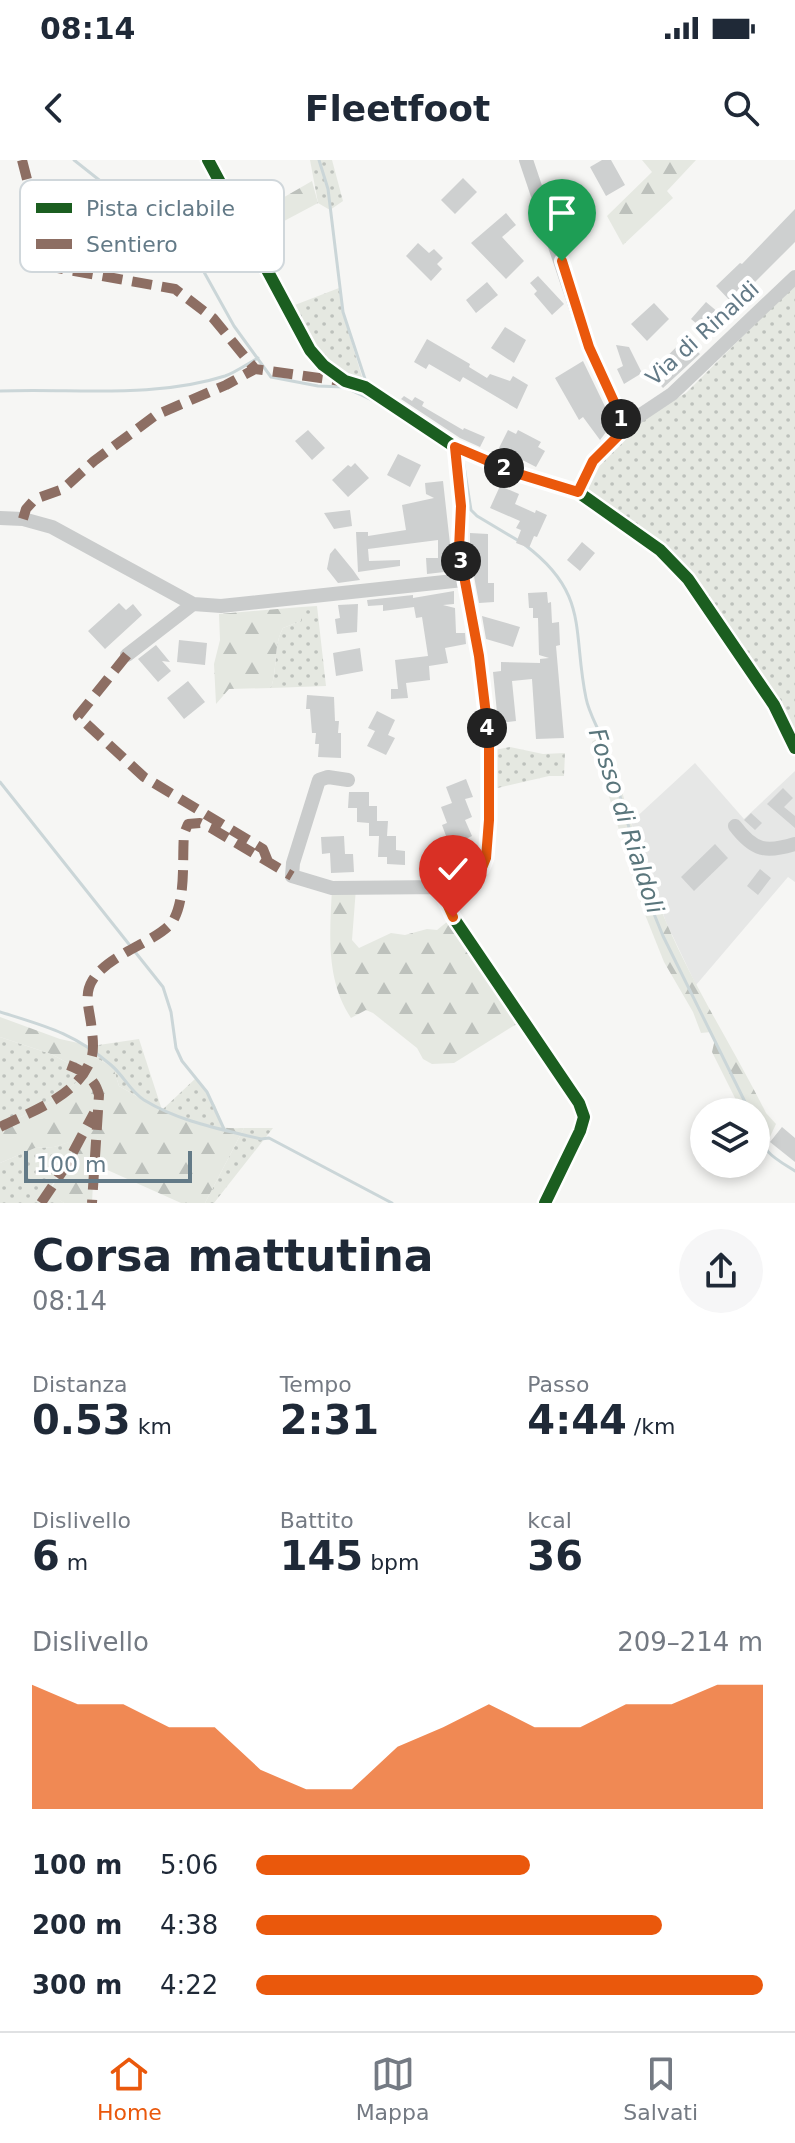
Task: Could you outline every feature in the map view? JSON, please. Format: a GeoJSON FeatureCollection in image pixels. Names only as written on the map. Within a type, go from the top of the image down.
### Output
{"type":"FeatureCollection","features":[{"type":"Feature","properties":{"kind":"street"},"geometry":{"type":"LineString","coordinates":[[208,160],[219,180]]}},
{"type":"Feature","properties":{"kind":"street"},"geometry":{"type":"LineString","coordinates":[[526,160],[589,347],[626,428]]}},
{"type":"Feature","properties":{"kind":"street"},"geometry":{"type":"LineString","coordinates":[[268,272],[310,350],[323,365],[345,381],[365,387],[455,447],[519,474],[578,492],[660,550],[688,579],[774,705],[795,748]]}},
{"type":"Feature","properties":{"kind":"street","name":"Via di Rinaldi"},"geometry":{"type":"LineString","coordinates":[[578,492],[593,461],[626,428],[672,394],[795,277]]}},
{"type":"Feature","properties":{"kind":"street"},"geometry":{"type":"LineString","coordinates":[[455,447],[461,506],[459,549],[479,656],[489,740],[489,820],[486,858],[482,868],[448,881],[443,887],[443,895],[453,917],[579,1103],[584,1117],[545,1203]]}},
{"type":"Feature","properties":{"kind":"street"},"geometry":{"type":"LineString","coordinates":[[0,518],[23,519],[52,527],[193,604],[221,606],[463,580]]}},
{"type":"Feature","properties":{"kind":"street"},"geometry":{"type":"LineString","coordinates":[[127,655],[193,604]]}},
{"type":"Feature","properties":{"kind":"street"},"geometry":{"type":"LineString","coordinates":[[348,780],[328,777],[319,780],[293,863],[292,876],[332,888],[443,887]]}},
{"type":"Feature","properties":{"kind":"street"},"geometry":{"type":"LineString","coordinates":[[735,826],[748,841],[760,848],[777,850],[795,844]]}},
{"type":"Feature","properties":{"kind":"shaded area"},"geometry":{"type":"Polygon","coordinates":[[[695,763],[744,819],[795,771],[795,882],[788,877],[696,985],[666,922],[631,822],[695,763]]]}},
{"type":"Feature","properties":{"kind":"green space"},"geometry":{"type":"Polygon","coordinates":[[[310,160],[332,160],[343,201],[330,210],[318,203],[310,160]]]}},
{"type":"Feature","properties":{"kind":"green space"},"geometry":{"type":"Polygon","coordinates":[[[642,160],[696,160],[667,191],[673,198],[623,245],[607,216],[652,172],[642,160]]]}},
{"type":"Feature","properties":{"kind":"green space"},"geometry":{"type":"Polygon","coordinates":[[[312,181],[318,203],[284,221],[284,197],[312,181]]]}},
{"type":"Feature","properties":{"kind":"green space"},"geometry":{"type":"Polygon","coordinates":[[[795,284],[795,748],[688,579],[578,492],[625,428],[686,393],[795,284]]]}},
{"type":"Feature","properties":{"kind":"green space"},"geometry":{"type":"Polygon","coordinates":[[[339,288],[365,387],[323,365],[287,308],[339,288]]]}},
{"type":"Feature","properties":{"kind":"green space"},"geometry":{"type":"Polygon","coordinates":[[[317,606],[326,686],[271,688],[283,628],[301,621],[301,607],[317,606]]]}},
{"type":"Feature","properties":{"kind":"green space"},"geometry":{"type":"Polygon","coordinates":[[[301,607],[301,621],[283,628],[280,635],[271,688],[229,689],[216,704],[214,664],[220,640],[219,614],[301,607]]]}},
{"type":"Feature","properties":{"kind":"green space"},"geometry":{"type":"Polygon","coordinates":[[[605,732],[657,901],[702,995],[758,1098],[735,1098],[712,1052],[715,1039],[711,1032],[701,1033],[693,1012],[664,962],[642,907],[605,783],[601,747],[594,751],[592,742],[605,732]]]}},
{"type":"Feature","properties":{"kind":"green space"},"geometry":{"type":"Polygon","coordinates":[[[510,747],[543,754],[565,753],[564,776],[549,776],[489,790],[489,751],[510,747]]]}},
{"type":"Feature","properties":{"kind":"green space"},"geometry":{"type":"Polygon","coordinates":[[[332,888],[356,888],[352,940],[359,948],[391,933],[405,935],[427,929],[437,930],[453,917],[523,1020],[454,1063],[432,1064],[373,1013],[366,1010],[351,1018],[333,971],[330,938],[332,888]]]}},
{"type":"Feature","properties":{"kind":"green space"},"geometry":{"type":"Polygon","coordinates":[[[0,1017],[60,1039],[92,1046],[94,1057],[113,1067],[119,1086],[178,1117],[209,1126],[244,1128],[205,1203],[181,1203],[94,1164],[92,1203],[64,1203],[48,1193],[79,1139],[54,1147],[35,1148],[0,1163],[0,1127],[68,1090],[85,1072],[51,1054],[0,1037],[0,1017]]]}},
{"type":"Feature","properties":{"kind":"green space"},"geometry":{"type":"Polygon","coordinates":[[[0,1037],[51,1054],[85,1072],[68,1090],[0,1127],[0,1037]]]}},
{"type":"Feature","properties":{"kind":"green space"},"geometry":{"type":"Polygon","coordinates":[[[139,1039],[162,1110],[196,1078],[215,1105],[224,1129],[189,1122],[163,1111],[119,1086],[113,1067],[94,1057],[92,1046],[139,1039]]]}},
{"type":"Feature","properties":{"kind":"green space"},"geometry":{"type":"Polygon","coordinates":[[[770,1117],[776,1124],[770,1137],[770,1117]]]}},
{"type":"Feature","properties":{"kind":"green space"},"geometry":{"type":"Polygon","coordinates":[[[244,1128],[273,1128],[214,1203],[205,1203],[244,1128]]]}},
{"type":"Feature","properties":{"kind":"green space"},"geometry":{"type":"Polygon","coordinates":[[[80,1138],[48,1192],[64,1203],[0,1203],[0,1163],[35,1148],[54,1147],[80,1138]]]}},
{"type":"Feature","properties":{"kind":"building"},"geometry":{"type":"Polygon","coordinates":[[[602,160],[611,160],[625,185],[606,196],[590,167],[602,160]]]}},
{"type":"Feature","properties":{"kind":"building"},"geometry":{"type":"Polygon","coordinates":[[[463,178],[477,192],[455,214],[441,200],[463,178]]]}},
{"type":"Feature","properties":{"kind":"building"},"geometry":{"type":"Polygon","coordinates":[[[795,209],[795,242],[733,304],[716,286],[795,209]]]}},
{"type":"Feature","properties":{"kind":"building"},"geometry":{"type":"Polygon","coordinates":[[[506,213],[516,225],[502,237],[524,261],[506,279],[471,243],[506,213]]]}},
{"type":"Feature","properties":{"kind":"building"},"geometry":{"type":"Polygon","coordinates":[[[418,243],[429,253],[434,249],[443,258],[437,264],[442,269],[431,281],[406,256],[418,243]]]}},
{"type":"Feature","properties":{"kind":"building"},"geometry":{"type":"Polygon","coordinates":[[[538,276],[564,304],[552,315],[534,294],[537,291],[530,283],[538,276]]]}},
{"type":"Feature","properties":{"kind":"building"},"geometry":{"type":"Polygon","coordinates":[[[487,282],[498,295],[476,313],[466,300],[487,282]]]}},
{"type":"Feature","properties":{"kind":"building"},"geometry":{"type":"Polygon","coordinates":[[[706,302],[725,318],[710,335],[691,319],[706,302]]]}},
{"type":"Feature","properties":{"kind":"building"},"geometry":{"type":"Polygon","coordinates":[[[654,303],[669,319],[647,341],[631,324],[654,303]]]}},
{"type":"Feature","properties":{"kind":"building"},"geometry":{"type":"Polygon","coordinates":[[[505,327],[526,340],[514,363],[491,348],[505,327]]]}},
{"type":"Feature","properties":{"kind":"building"},"geometry":{"type":"Polygon","coordinates":[[[427,339],[470,364],[469,367],[487,378],[490,374],[510,381],[513,376],[528,385],[517,409],[463,377],[460,382],[429,364],[426,369],[414,362],[427,339]]]}},
{"type":"Feature","properties":{"kind":"building"},"geometry":{"type":"Polygon","coordinates":[[[684,339],[700,354],[663,388],[650,374],[684,339]]]}},
{"type":"Feature","properties":{"kind":"building"},"geometry":{"type":"Polygon","coordinates":[[[616,345],[629,347],[642,373],[624,384],[617,369],[623,366],[616,345]]]}},
{"type":"Feature","properties":{"kind":"building"},"geometry":{"type":"Polygon","coordinates":[[[583,361],[613,423],[600,440],[583,417],[579,420],[555,378],[583,361]]]}},
{"type":"Feature","properties":{"kind":"building"},"geometry":{"type":"Polygon","coordinates":[[[404,396],[412,401],[415,397],[424,402],[422,406],[463,430],[485,437],[480,447],[460,438],[401,399],[404,396]]]}},
{"type":"Feature","properties":{"kind":"building"},"geometry":{"type":"Polygon","coordinates":[[[308,430],[325,448],[312,460],[295,441],[308,430]]]}},
{"type":"Feature","properties":{"kind":"building"},"geometry":{"type":"Polygon","coordinates":[[[508,430],[516,434],[518,430],[541,442],[538,447],[545,451],[536,467],[499,448],[508,430]]]}},
{"type":"Feature","properties":{"kind":"building"},"geometry":{"type":"Polygon","coordinates":[[[398,454],[421,465],[410,487],[387,475],[398,454]]]}},
{"type":"Feature","properties":{"kind":"building"},"geometry":{"type":"Polygon","coordinates":[[[355,463],[369,478],[348,497],[332,480],[348,465],[351,467],[355,463]]]}},
{"type":"Feature","properties":{"kind":"building"},"geometry":{"type":"Polygon","coordinates":[[[443,481],[453,571],[427,574],[426,558],[438,558],[438,540],[368,549],[369,561],[400,560],[400,566],[358,572],[356,532],[368,532],[368,536],[406,530],[402,505],[434,498],[426,494],[425,483],[443,481]]]}},
{"type":"Feature","properties":{"kind":"building"},"geometry":{"type":"Polygon","coordinates":[[[500,486],[519,494],[515,504],[547,515],[529,548],[516,543],[521,530],[516,528],[520,521],[490,508],[500,486]]]}},
{"type":"Feature","properties":{"kind":"building"},"geometry":{"type":"Polygon","coordinates":[[[350,510],[352,526],[334,529],[324,513],[350,510]]]}},
{"type":"Feature","properties":{"kind":"building"},"geometry":{"type":"Polygon","coordinates":[[[470,533],[488,534],[488,583],[494,583],[494,602],[479,603],[470,555],[470,533]]]}},
{"type":"Feature","properties":{"kind":"building"},"geometry":{"type":"Polygon","coordinates":[[[582,542],[595,553],[580,571],[567,560],[582,542]]]}},
{"type":"Feature","properties":{"kind":"building"},"geometry":{"type":"Polygon","coordinates":[[[335,548],[360,580],[338,583],[327,569],[330,554],[335,548]]]}},
{"type":"Feature","properties":{"kind":"building"},"geometry":{"type":"Polygon","coordinates":[[[454,591],[454,604],[443,605],[455,608],[456,633],[465,633],[466,644],[445,648],[448,663],[429,666],[430,680],[406,683],[408,698],[391,699],[391,689],[398,689],[395,660],[428,656],[422,617],[416,618],[414,607],[383,611],[383,605],[368,606],[367,600],[413,595],[413,598],[454,591]]]}},
{"type":"Feature","properties":{"kind":"building"},"geometry":{"type":"Polygon","coordinates":[[[547,592],[552,623],[559,622],[560,645],[556,646],[564,738],[536,739],[532,679],[512,681],[516,721],[498,723],[493,672],[501,671],[501,662],[540,663],[540,659],[549,658],[539,655],[538,618],[533,618],[533,608],[529,608],[528,593],[547,592]]]}},
{"type":"Feature","properties":{"kind":"building"},"geometry":{"type":"Polygon","coordinates":[[[119,603],[126,610],[133,604],[142,615],[105,649],[88,631],[119,603]]]}},
{"type":"Feature","properties":{"kind":"building"},"geometry":{"type":"Polygon","coordinates":[[[358,604],[357,632],[337,634],[335,619],[340,618],[338,605],[358,604]]]}},
{"type":"Feature","properties":{"kind":"building"},"geometry":{"type":"Polygon","coordinates":[[[482,616],[520,627],[513,647],[486,639],[482,616]]]}},
{"type":"Feature","properties":{"kind":"building"},"geometry":{"type":"Polygon","coordinates":[[[179,640],[207,643],[205,665],[177,662],[179,640]]]}},
{"type":"Feature","properties":{"kind":"building"},"geometry":{"type":"Polygon","coordinates":[[[156,645],[170,662],[162,661],[171,671],[158,682],[138,659],[156,645]]]}},
{"type":"Feature","properties":{"kind":"building"},"geometry":{"type":"Polygon","coordinates":[[[360,648],[363,671],[336,676],[333,653],[360,648]]]}},
{"type":"Feature","properties":{"kind":"building"},"geometry":{"type":"Polygon","coordinates":[[[188,681],[205,702],[184,719],[167,698],[188,681]]]}},
{"type":"Feature","properties":{"kind":"building"},"geometry":{"type":"Polygon","coordinates":[[[307,695],[334,697],[335,721],[339,721],[338,733],[341,733],[341,758],[318,757],[319,744],[315,744],[316,733],[312,733],[310,709],[306,709],[307,695]]]}},
{"type":"Feature","properties":{"kind":"building"},"geometry":{"type":"Polygon","coordinates":[[[377,711],[395,720],[388,735],[395,738],[386,755],[367,746],[375,731],[368,728],[377,711]]]}},
{"type":"Feature","properties":{"kind":"building"},"geometry":{"type":"Polygon","coordinates":[[[466,779],[473,797],[465,799],[472,817],[465,820],[472,836],[466,839],[472,856],[452,864],[442,825],[447,823],[441,807],[452,803],[446,787],[466,779]]]}},
{"type":"Feature","properties":{"kind":"building"},"geometry":{"type":"Polygon","coordinates":[[[783,788],[793,798],[784,807],[795,816],[795,828],[767,804],[783,788]]]}},
{"type":"Feature","properties":{"kind":"building"},"geometry":{"type":"Polygon","coordinates":[[[349,792],[369,792],[369,806],[377,806],[377,821],[388,821],[387,836],[396,836],[396,850],[405,851],[405,865],[387,864],[387,857],[378,857],[379,836],[369,836],[369,823],[357,822],[357,808],[348,808],[349,792]]]}},
{"type":"Feature","properties":{"kind":"building"},"geometry":{"type":"Polygon","coordinates":[[[751,813],[762,823],[755,830],[744,820],[751,813]]]}},
{"type":"Feature","properties":{"kind":"building"},"geometry":{"type":"Polygon","coordinates":[[[344,836],[345,854],[353,854],[354,872],[331,873],[330,853],[322,854],[321,837],[344,836]]]}},
{"type":"Feature","properties":{"kind":"building"},"geometry":{"type":"Polygon","coordinates":[[[715,844],[728,858],[694,891],[681,877],[715,844]]]}},
{"type":"Feature","properties":{"kind":"building"},"geometry":{"type":"Polygon","coordinates":[[[760,869],[771,878],[758,895],[747,886],[760,869]]]}},
{"type":"Feature","properties":{"kind":"building"},"geometry":{"type":"Polygon","coordinates":[[[782,1127],[795,1138],[795,1162],[770,1142],[782,1127]]]}},
{"type":"Feature","properties":{"kind":"waterway"},"geometry":{"type":"LineString","coordinates":[[74,160],[99,180]]}},
{"type":"Feature","properties":{"kind":"waterway","name":"Fosso di Rialdoli"},"geometry":{"type":"LineString","coordinates":[[319,160],[328,189],[343,312],[365,379],[363,382]]}},
{"type":"Feature","properties":{"kind":"waterway"},"geometry":{"type":"LineString","coordinates":[[204,272],[234,326],[271,377],[318,386],[344,387],[374,401]]}},
{"type":"Feature","properties":{"kind":"waterway"},"geometry":{"type":"LineString","coordinates":[[0,391],[170,388],[225,376],[258,358]]}},
{"type":"Feature","properties":{"kind":"waterway"},"geometry":{"type":"LineString","coordinates":[[463,460],[471,510],[519,541]]}},
{"type":"Feature","properties":{"kind":"waterway","name":"Fosso di Rialdoli"},"geometry":{"type":"LineString","coordinates":[[525,545],[546,563],[569,597],[575,615],[587,704],[611,765],[652,909],[743,1098]]}},
{"type":"Feature","properties":{"kind":"waterway"},"geometry":{"type":"LineString","coordinates":[[0,782],[163,987],[171,1012],[176,1048],[182,1061],[207,1092],[224,1129]]}},
{"type":"Feature","properties":{"kind":"waterway"},"geometry":{"type":"LineString","coordinates":[[0,1012],[45,1026],[84,1045],[111,1065],[139,1096],[158,1108],[201,1124],[261,1139],[269,1138],[392,1203]]}},
{"type":"Feature","properties":{"kind":"waterway","name":"Fosso di Rialdoli"},"geometry":{"type":"LineString","coordinates":[[770,1153],[795,1171]]}},
{"type":"Feature","properties":{"kind":"marked path"},"geometry":{"type":"LineString","coordinates":[[22,160],[27,180]]}},
{"type":"Feature","properties":{"kind":"marked path"},"geometry":{"type":"LineString","coordinates":[[80,272],[175,289],[213,318],[255,369]]}},
{"type":"Feature","properties":{"kind":"marked path"},"geometry":{"type":"LineString","coordinates":[[23,519],[26,509],[35,499],[63,489],[94,461],[156,415],[255,369],[341,381]]}},
{"type":"Feature","properties":{"kind":"marked path"},"geometry":{"type":"LineString","coordinates":[[127,655],[78,716],[144,777],[263,849],[269,864]]}},
{"type":"Feature","properties":{"kind":"marked path"},"geometry":{"type":"LineString","coordinates":[[0,1127],[53,1101],[85,1072],[93,1051],[88,1002],[92,981],[110,962],[159,934],[174,919],[180,900],[184,834],[188,824],[200,823],[211,828],[292,876]]}},
{"type":"Feature","properties":{"kind":"marked path"},"geometry":{"type":"LineString","coordinates":[[68,1065],[88,1076],[99,1095],[92,1203]]}},
{"type":"Feature","properties":{"kind":"marked path"},"geometry":{"type":"LineString","coordinates":[[41,1203],[64,1169],[94,1113]]}},
{"type":"Feature","properties":{"kind":"cycle path"},"geometry":{"type":"LineString","coordinates":[[208,160],[219,180]]}},
{"type":"Feature","properties":{"kind":"cycle path"},"geometry":{"type":"LineString","coordinates":[[268,272],[310,350],[323,365],[345,381],[365,387],[455,447],[519,474],[578,492],[660,550],[688,579],[774,705],[795,748]]}},
{"type":"Feature","properties":{"kind":"cycle path"},"geometry":{"type":"LineString","coordinates":[[455,447],[461,506],[459,549],[479,656],[489,740],[489,820],[486,858],[482,868],[448,881],[443,887],[443,895],[453,917],[579,1103],[584,1117],[545,1203]]}},
{"type":"Feature","properties":{"kind":"route"},"geometry":{"type":"LineString","coordinates":[[453,917],[443,895],[443,887],[448,881],[482,868],[486,858],[489,820],[489,740],[479,656],[459,549],[461,506],[455,447],[519,474],[578,492],[593,461],[626,428],[589,347],[562,261]]}}]}
